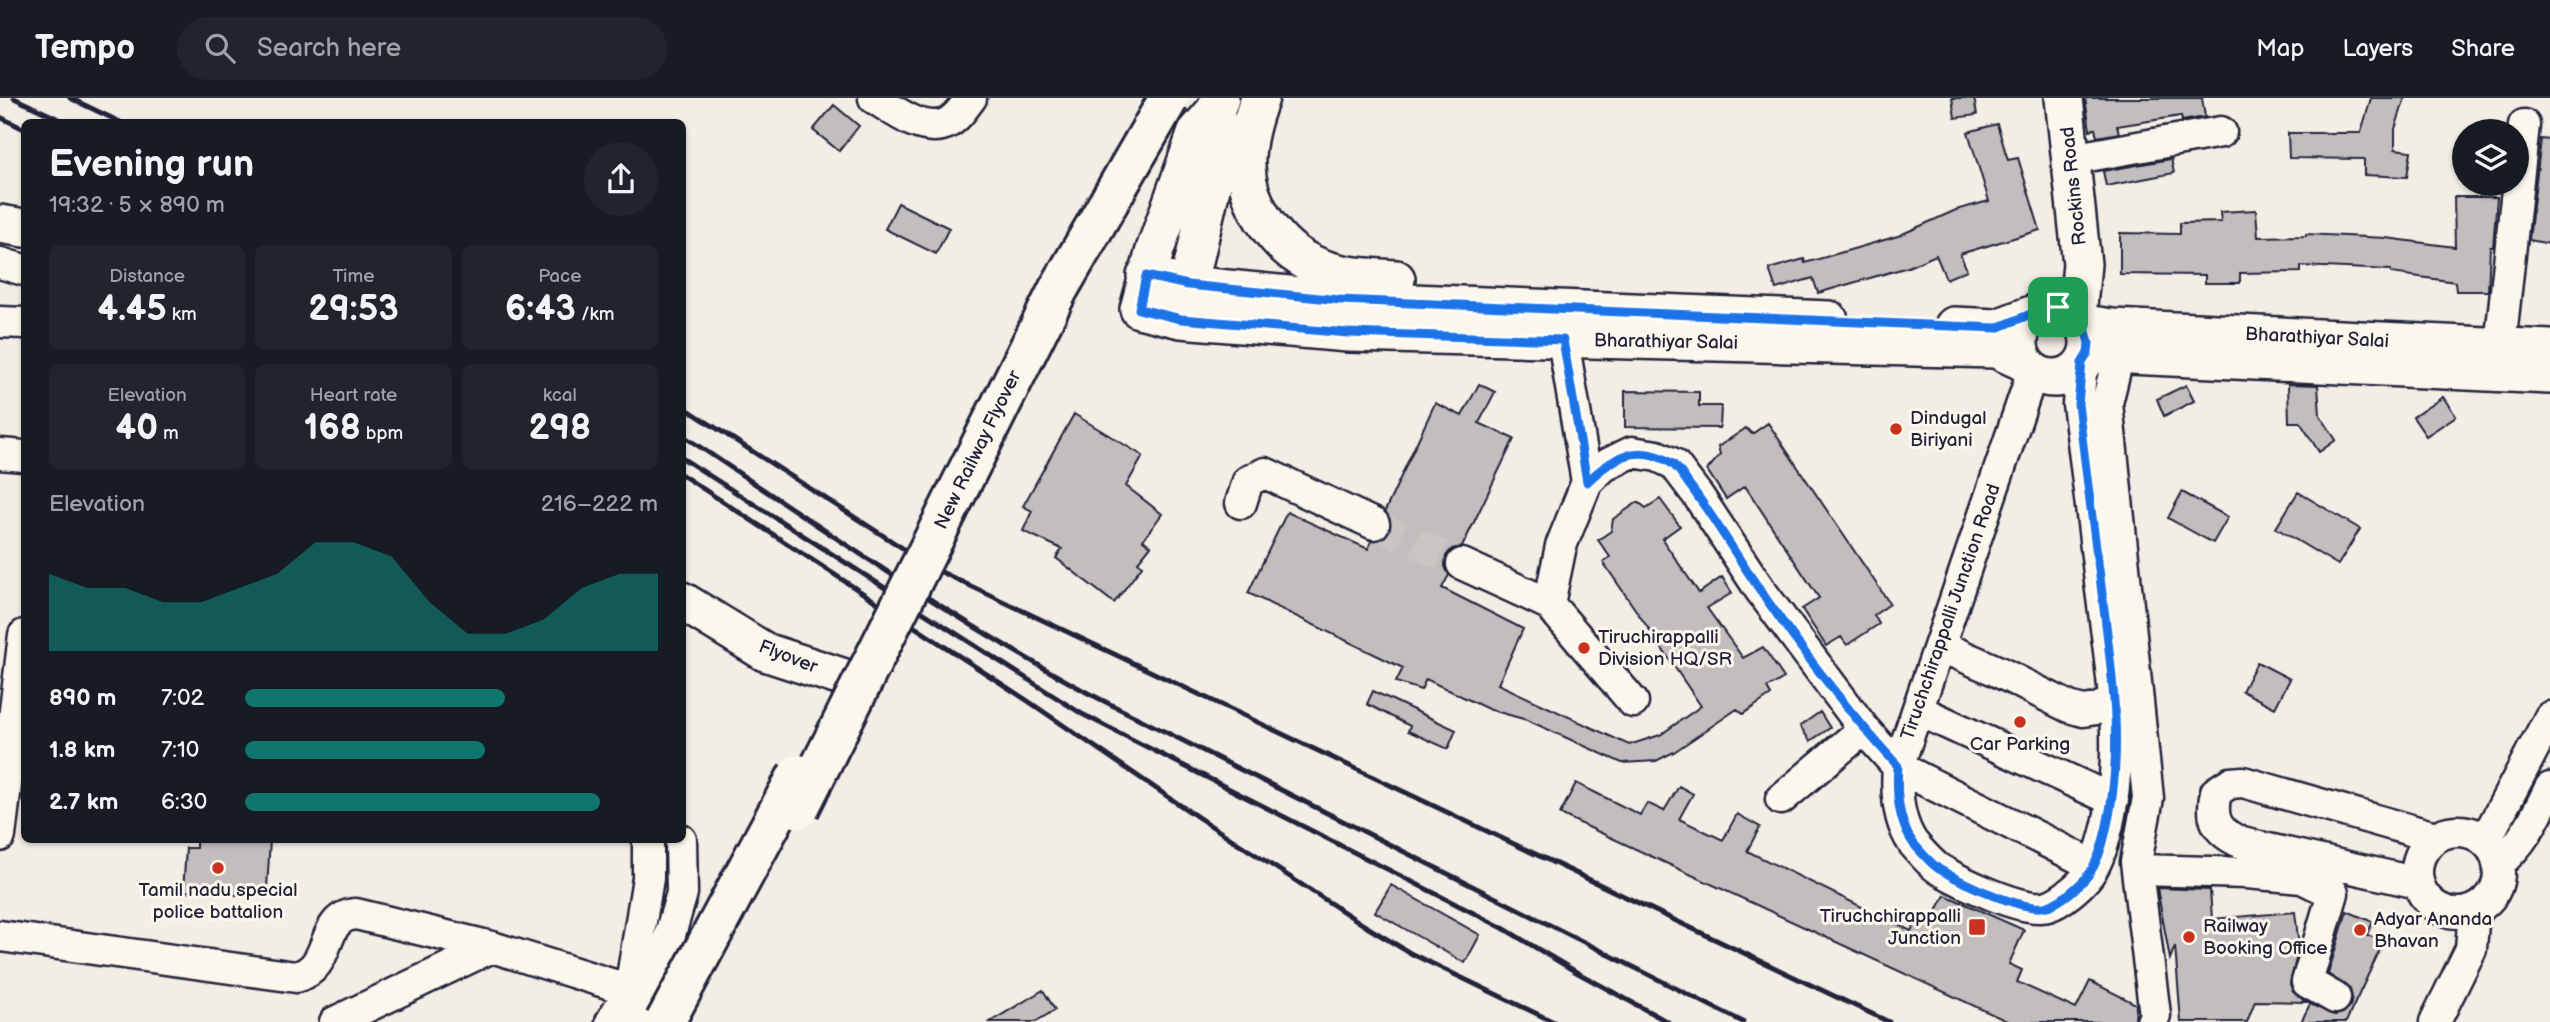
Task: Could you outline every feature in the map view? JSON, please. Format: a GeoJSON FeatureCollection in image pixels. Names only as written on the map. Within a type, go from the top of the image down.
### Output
{"type":"FeatureCollection","features":[{"type":"Feature","properties":{"kind":"highway","name":"New Railway Flyover"},"geometry":{"type":"LineString","coordinates":[[799,809],[849,690],[1036,299],[1148,98]]}},
{"type":"Feature","properties":{"kind":"highway","name":"New Railway Flyover"},"geometry":{"type":"LineString","coordinates":[[651,1013],[826,721],[849,690],[1058,290],[1169,98]]}},
{"type":"Feature","properties":{"kind":"main road"},"geometry":{"type":"LineString","coordinates":[[1260,98],[1253,116],[1246,166],[1251,193],[1276,237],[1294,254],[1333,272],[1356,276],[1515,288],[1555,323]]}},
{"type":"Feature","properties":{"kind":"main road","name":"Rockins Road"},"geometry":{"type":"LineString","coordinates":[[2049,98],[2062,254],[2077,333]]}},
{"type":"Feature","properties":{"kind":"main road","name":"Rockins Road"},"geometry":{"type":"LineString","coordinates":[[2064,98],[2082,264],[2077,333]]}},
{"type":"Feature","properties":{"kind":"main road"},"geometry":{"type":"LineString","coordinates":[[1184,302],[1221,146],[1218,104]]}},
{"type":"Feature","properties":{"kind":"main road","name":"Bharathiyar Salai"},"geometry":{"type":"LineString","coordinates":[[1218,104],[1197,132],[1146,276],[1139,309],[1184,302],[1348,333],[1555,323],[1997,328],[2550,375]]}},
{"type":"Feature","properties":{"kind":"main road"},"geometry":{"type":"LineString","coordinates":[[0,211],[21,214]]}},
{"type":"Feature","properties":{"kind":"main road"},"geometry":{"type":"LineString","coordinates":[[0,224],[21,228]]}},
{"type":"Feature","properties":{"kind":"main road","name":"Bharathiyar Salai"},"geometry":{"type":"LineString","coordinates":[[1555,323],[1996,349],[2043,376],[2054,378],[2066,376],[2076,370],[2077,333]]}},
{"type":"Feature","properties":{"kind":"main road","name":"Bharathiyar Salai"},"geometry":{"type":"LineString","coordinates":[[2077,333],[2112,328],[2550,349]]}},
{"type":"Feature","properties":{"kind":"main road"},"geometry":{"type":"LineString","coordinates":[[2028,366],[2020,353],[2020,332],[2077,333]]}},
{"type":"Feature","properties":{"kind":"main road","name":"Flyover"},"geometry":{"type":"LineString","coordinates":[[686,603],[765,652],[849,690]]}},
{"type":"Feature","properties":{"kind":"main road","name":"Flyover"},"geometry":{"type":"LineString","coordinates":[[686,622],[760,664],[849,690]]}},
{"type":"Feature","properties":{"kind":"street"},"geometry":{"type":"LineString","coordinates":[[874,98],[923,124],[942,126],[956,117],[971,98]]}},
{"type":"Feature","properties":{"kind":"street"},"geometry":{"type":"LineString","coordinates":[[2071,159],[2221,132]]}},
{"type":"Feature","properties":{"kind":"street"},"geometry":{"type":"LineString","coordinates":[[2500,346],[2516,196]]}},
{"type":"Feature","properties":{"kind":"street"},"geometry":{"type":"LineString","coordinates":[[0,247],[21,252]]}},
{"type":"Feature","properties":{"kind":"street"},"geometry":{"type":"LineString","coordinates":[[0,263],[21,269]]}},
{"type":"Feature","properties":{"kind":"street"},"geometry":{"type":"LineString","coordinates":[[0,322],[21,323]]}},
{"type":"Feature","properties":{"kind":"street"},"geometry":{"type":"LineString","coordinates":[[1555,323],[1587,482]]}},
{"type":"Feature","properties":{"kind":"street"},"geometry":{"type":"LineString","coordinates":[[2077,333],[2107,403],[2148,798],[2137,870],[2155,1015],[2152,1022]]}},
{"type":"Feature","properties":{"kind":"street","name":"Tiruchchirappalli Junction Road"},"geometry":{"type":"LineString","coordinates":[[2028,366],[1940,646],[1898,766],[1896,789],[1900,812],[1912,841],[1937,867],[1994,896],[2025,905],[2046,907],[2064,897],[2089,874],[2103,845],[2113,800],[2116,766],[2115,700],[2078,404],[2077,333]]}},
{"type":"Feature","properties":{"kind":"street"},"geometry":{"type":"LineString","coordinates":[[1549,604],[1561,546],[1587,482],[1604,466],[1632,452],[1657,456],[1674,464],[1699,497],[1760,591],[1864,729],[1898,766],[2093,865]]}},
{"type":"Feature","properties":{"kind":"street"},"geometry":{"type":"LineString","coordinates":[[0,454],[21,456]]}},
{"type":"Feature","properties":{"kind":"street"},"geometry":{"type":"LineString","coordinates":[[1241,503],[1248,481],[1265,473],[1374,524]]}},
{"type":"Feature","properties":{"kind":"street"},"geometry":{"type":"LineString","coordinates":[[1462,564],[1549,604],[1633,702]]}},
{"type":"Feature","properties":{"kind":"street"},"geometry":{"type":"LineString","coordinates":[[0,644],[21,646]]}},
{"type":"Feature","properties":{"kind":"street"},"geometry":{"type":"LineString","coordinates":[[1940,646],[1997,671],[2069,708],[2082,711],[2097,709],[2115,700]]}},
{"type":"Feature","properties":{"kind":"street"},"geometry":{"type":"LineString","coordinates":[[0,836],[21,670]]}},
{"type":"Feature","properties":{"kind":"street"},"geometry":{"type":"LineString","coordinates":[[1918,710],[2113,800]]}},
{"type":"Feature","properties":{"kind":"street"},"geometry":{"type":"LineString","coordinates":[[2491,852],[2550,716]]}},
{"type":"Feature","properties":{"kind":"street"},"geometry":{"type":"LineString","coordinates":[[1782,799],[1864,729]]}},
{"type":"Feature","properties":{"kind":"street"},"geometry":{"type":"LineString","coordinates":[[2418,883],[2242,843],[2229,837],[2217,825],[2213,807],[2216,792],[2230,783],[2243,782],[2435,837]]}},
{"type":"Feature","properties":{"kind":"street"},"geometry":{"type":"LineString","coordinates":[[2491,852],[2515,850],[2525,837],[2550,788]]}},
{"type":"Feature","properties":{"kind":"street"},"geometry":{"type":"LineString","coordinates":[[2447,832],[2473,834],[2491,852],[2498,878],[2486,903],[2474,910],[2446,912],[2423,895],[2416,870],[2419,857],[2435,837],[2447,832]]}},
{"type":"Feature","properties":{"kind":"street"},"geometry":{"type":"LineString","coordinates":[[648,843],[651,1013]]}},
{"type":"Feature","properties":{"kind":"street"},"geometry":{"type":"LineString","coordinates":[[651,1013],[682,894],[681,843]]}},
{"type":"Feature","properties":{"kind":"street"},"geometry":{"type":"LineString","coordinates":[[2137,870],[2247,873],[2302,878],[2333,893],[2307,982],[2335,998]]}},
{"type":"Feature","properties":{"kind":"street"},"geometry":{"type":"LineString","coordinates":[[2435,1022],[2471,949],[2474,910]]}},
{"type":"Feature","properties":{"kind":"street"},"geometry":{"type":"LineString","coordinates":[[0,936],[296,976],[308,974],[317,965],[337,921],[345,915],[356,914],[492,947],[651,1013]]}},
{"type":"Feature","properties":{"kind":"street"},"geometry":{"type":"LineString","coordinates":[[335,1022],[492,947]]}},
{"type":"Feature","properties":{"kind":"street"},"geometry":{"type":"LineString","coordinates":[[611,1022],[651,1013]]}},
{"type":"Feature","properties":{"kind":"building"},"geometry":{"type":"Polygon","coordinates":[[[1952,98],[1974,98],[1977,115],[1955,118],[1952,98]]]}},
{"type":"Feature","properties":{"kind":"building"},"geometry":{"type":"Polygon","coordinates":[[[2085,98],[2202,98],[2205,117],[2182,121],[2181,116],[2117,126],[2119,133],[2097,137],[2095,129],[2090,130],[2085,98]]]}},
{"type":"Feature","properties":{"kind":"building"},"geometry":{"type":"Polygon","coordinates":[[[2371,98],[2405,98],[2395,129],[2395,149],[2411,151],[2407,177],[2364,175],[2364,159],[2289,158],[2288,133],[2361,133],[2371,98]]]}},
{"type":"Feature","properties":{"kind":"building"},"geometry":{"type":"Polygon","coordinates":[[[834,105],[859,126],[839,151],[813,130],[834,105]]]}},
{"type":"Feature","properties":{"kind":"building"},"geometry":{"type":"Polygon","coordinates":[[[1997,124],[2008,160],[2018,158],[2040,230],[1960,254],[1967,270],[1946,279],[1936,255],[1908,267],[1818,293],[1813,278],[1776,289],[1769,269],[1804,259],[1805,263],[1898,236],[1956,210],[1989,201],[1968,132],[1997,124]]]}},
{"type":"Feature","properties":{"kind":"building"},"geometry":{"type":"Polygon","coordinates":[[[2541,139],[2550,140],[2550,244],[2529,240],[2541,139]]]}},
{"type":"Feature","properties":{"kind":"building"},"geometry":{"type":"Polygon","coordinates":[[[2171,159],[2174,173],[2106,186],[2103,171],[2171,159]]]}},
{"type":"Feature","properties":{"kind":"building"},"geometry":{"type":"Polygon","coordinates":[[[2454,197],[2497,197],[2493,247],[2490,247],[2488,291],[2456,291],[2455,282],[2391,273],[2391,270],[2301,266],[2301,272],[2240,273],[2240,283],[2205,283],[2205,275],[2120,274],[2120,233],[2180,234],[2180,223],[2221,222],[2220,212],[2256,210],[2258,237],[2306,234],[2386,238],[2455,247],[2454,197]]]}},
{"type":"Feature","properties":{"kind":"building"},"geometry":{"type":"Polygon","coordinates":[[[898,203],[949,228],[936,254],[885,229],[898,203]]]}},
{"type":"Feature","properties":{"kind":"building"},"geometry":{"type":"Polygon","coordinates":[[[1479,384],[1495,392],[1479,423],[1514,439],[1462,547],[1452,549],[1446,556],[1445,566],[1449,575],[1442,588],[1523,629],[1498,684],[1629,745],[1660,735],[1701,706],[1603,562],[1610,557],[1598,540],[1611,531],[1613,519],[1638,502],[1646,508],[1660,499],[1680,526],[1662,539],[1699,593],[1722,577],[1732,593],[1707,608],[1743,658],[1763,647],[1784,678],[1767,688],[1771,695],[1743,714],[1737,709],[1674,752],[1656,761],[1622,763],[1527,720],[1488,709],[1426,679],[1421,690],[1396,682],[1403,668],[1248,593],[1287,512],[1368,549],[1371,541],[1385,538],[1391,523],[1385,511],[1435,403],[1462,416],[1479,384]]]}},
{"type":"Feature","properties":{"kind":"building"},"geometry":{"type":"Polygon","coordinates":[[[2288,384],[2318,385],[2320,415],[2336,440],[2319,452],[2300,422],[2289,422],[2288,384]]]}},
{"type":"Feature","properties":{"kind":"building"},"geometry":{"type":"Polygon","coordinates":[[[2186,385],[2194,401],[2164,416],[2157,399],[2186,385]]]}},
{"type":"Feature","properties":{"kind":"building"},"geometry":{"type":"Polygon","coordinates":[[[1625,391],[1699,392],[1699,406],[1721,406],[1720,428],[1625,427],[1625,391]]]}},
{"type":"Feature","properties":{"kind":"building"},"geometry":{"type":"Polygon","coordinates":[[[2443,397],[2456,416],[2426,436],[2413,417],[2443,397]]]}},
{"type":"Feature","properties":{"kind":"building"},"geometry":{"type":"Polygon","coordinates":[[[1074,414],[1143,456],[1126,486],[1162,514],[1143,540],[1151,546],[1138,562],[1142,566],[1114,603],[1056,558],[1062,549],[1023,531],[1032,511],[1023,506],[1074,414]]]}},
{"type":"Feature","properties":{"kind":"building"},"geometry":{"type":"Polygon","coordinates":[[[1768,423],[1890,604],[1874,615],[1879,624],[1847,645],[1841,637],[1826,646],[1802,609],[1819,598],[1745,486],[1726,499],[1707,470],[1720,455],[1718,447],[1746,428],[1752,434],[1768,423]]]}},
{"type":"Feature","properties":{"kind":"building"},"geometry":{"type":"Polygon","coordinates":[[[2182,492],[2228,517],[2213,543],[2168,518],[2182,492]]]}},
{"type":"Feature","properties":{"kind":"building"},"geometry":{"type":"Polygon","coordinates":[[[2298,492],[2360,529],[2338,565],[2276,528],[2298,492]]]}},
{"type":"Feature","properties":{"kind":"building"},"geometry":{"type":"Polygon","coordinates":[[[2257,662],[2290,679],[2275,708],[2242,691],[2257,662]]]}},
{"type":"Feature","properties":{"kind":"building"},"geometry":{"type":"Polygon","coordinates":[[[1373,691],[1456,730],[1448,749],[1408,731],[1410,726],[1367,704],[1373,691]]]}},
{"type":"Feature","properties":{"kind":"building"},"geometry":{"type":"Polygon","coordinates":[[[1820,712],[1830,728],[1810,741],[1800,726],[1820,712]]]}},
{"type":"Feature","properties":{"kind":"building"},"geometry":{"type":"Polygon","coordinates":[[[1576,783],[1640,815],[1647,803],[1664,811],[1679,786],[1693,794],[1679,819],[1723,840],[1737,814],[1760,827],[1747,851],[1911,931],[1917,920],[1929,926],[1945,895],[2024,930],[2009,964],[2022,970],[2017,982],[2076,1009],[2090,981],[2136,1004],[2135,1022],[2009,1022],[1560,814],[1576,783]]]}},
{"type":"Feature","properties":{"kind":"building"},"geometry":{"type":"Polygon","coordinates":[[[196,843],[270,843],[267,888],[238,886],[238,895],[183,891],[186,848],[196,848],[196,843]]]}},
{"type":"Feature","properties":{"kind":"building"},"geometry":{"type":"Polygon","coordinates":[[[1391,885],[1480,935],[1465,963],[1375,912],[1391,885]]]}},
{"type":"Feature","properties":{"kind":"building"},"geometry":{"type":"Polygon","coordinates":[[[2157,888],[2210,890],[2212,919],[2295,912],[2299,947],[2290,984],[2293,992],[2306,1002],[2255,1001],[2247,1022],[2181,1022],[2175,946],[2170,959],[2157,888]]]}},
{"type":"Feature","properties":{"kind":"building"},"geometry":{"type":"Polygon","coordinates":[[[2347,911],[2373,922],[2367,935],[2384,941],[2346,1022],[2301,1022],[2310,1004],[2334,1015],[2343,1013],[2350,1006],[2350,989],[2328,974],[2347,911]]]}},
{"type":"Feature","properties":{"kind":"building"},"geometry":{"type":"Polygon","coordinates":[[[1043,990],[1055,1010],[1035,1022],[990,1022],[1043,990]]]}},
{"type":"Feature","properties":{"kind":"tunnel"},"geometry":{"type":"LineString","coordinates":[[1374,524],[1462,564]]}},
{"type":"Feature","properties":{"kind":"railway"},"geometry":{"type":"LineString","coordinates":[[14,98],[59,119]]}},
{"type":"Feature","properties":{"kind":"railway"},"geometry":{"type":"LineString","coordinates":[[70,98],[114,119]]}},
{"type":"Feature","properties":{"kind":"railway"},"geometry":{"type":"LineString","coordinates":[[0,117],[21,128]]}},
{"type":"Feature","properties":{"kind":"railway"},"geometry":{"type":"LineString","coordinates":[[686,409],[935,569],[1889,1022]]}},
{"type":"Feature","properties":{"kind":"railway"},"geometry":{"type":"LineString","coordinates":[[686,438],[933,601],[1088,693],[1743,1022]]}},
{"type":"Feature","properties":{"kind":"railway"},"geometry":{"type":"LineString","coordinates":[[686,461],[1082,714],[1503,928],[1668,1022]]}},
{"type":"Feature","properties":{"kind":"railway"},"geometry":{"type":"LineString","coordinates":[[686,478],[1367,927],[1410,953],[1554,1022]]}},
{"type":"Feature","properties":{"kind":"place","name":"Dindugal Biriyani"},"geometry":{"type":"Point","coordinates":[1896,429]}},
{"type":"Feature","properties":{"kind":"place","name":"Tiruchirappalli Division HQ/SR"},"geometry":{"type":"Point","coordinates":[1584,648]}},
{"type":"Feature","properties":{"kind":"place","name":"Car Parking"},"geometry":{"type":"Point","coordinates":[2020,722]}},
{"type":"Feature","properties":{"kind":"place","name":"Tamil nadu special police battalion"},"geometry":{"type":"Point","coordinates":[218,868]}},
{"type":"Feature","properties":{"kind":"place","name":"Tiruchchirappalli Junction"},"geometry":{"type":"Point","coordinates":[1977,927]}},
{"type":"Feature","properties":{"kind":"place","name":"Adyar Ananda Bhavan"},"geometry":{"type":"Point","coordinates":[2360,930]}},
{"type":"Feature","properties":{"kind":"place","name":"Railway Booking Office"},"geometry":{"type":"Point","coordinates":[2189,937]}},
{"type":"Feature","properties":{"kind":"route"},"geometry":{"type":"LineString","coordinates":[[1146,276],[1188,285],[1340,300],[1997,328],[2039,310],[2058,307],[2077,316],[2088,333],[2088,353],[2082,363],[2078,404],[2115,700],[2116,766],[2113,800],[2103,845],[2089,874],[2064,897],[2046,907],[2025,905],[1994,896],[1937,867],[1912,841],[1900,812],[1896,789],[1898,766],[1864,729],[1760,591],[1699,497],[1674,464],[1657,456],[1632,452],[1604,466],[1587,482],[1563,340],[1348,333],[1251,326],[1181,319],[1139,309],[1146,276]]}}]}
